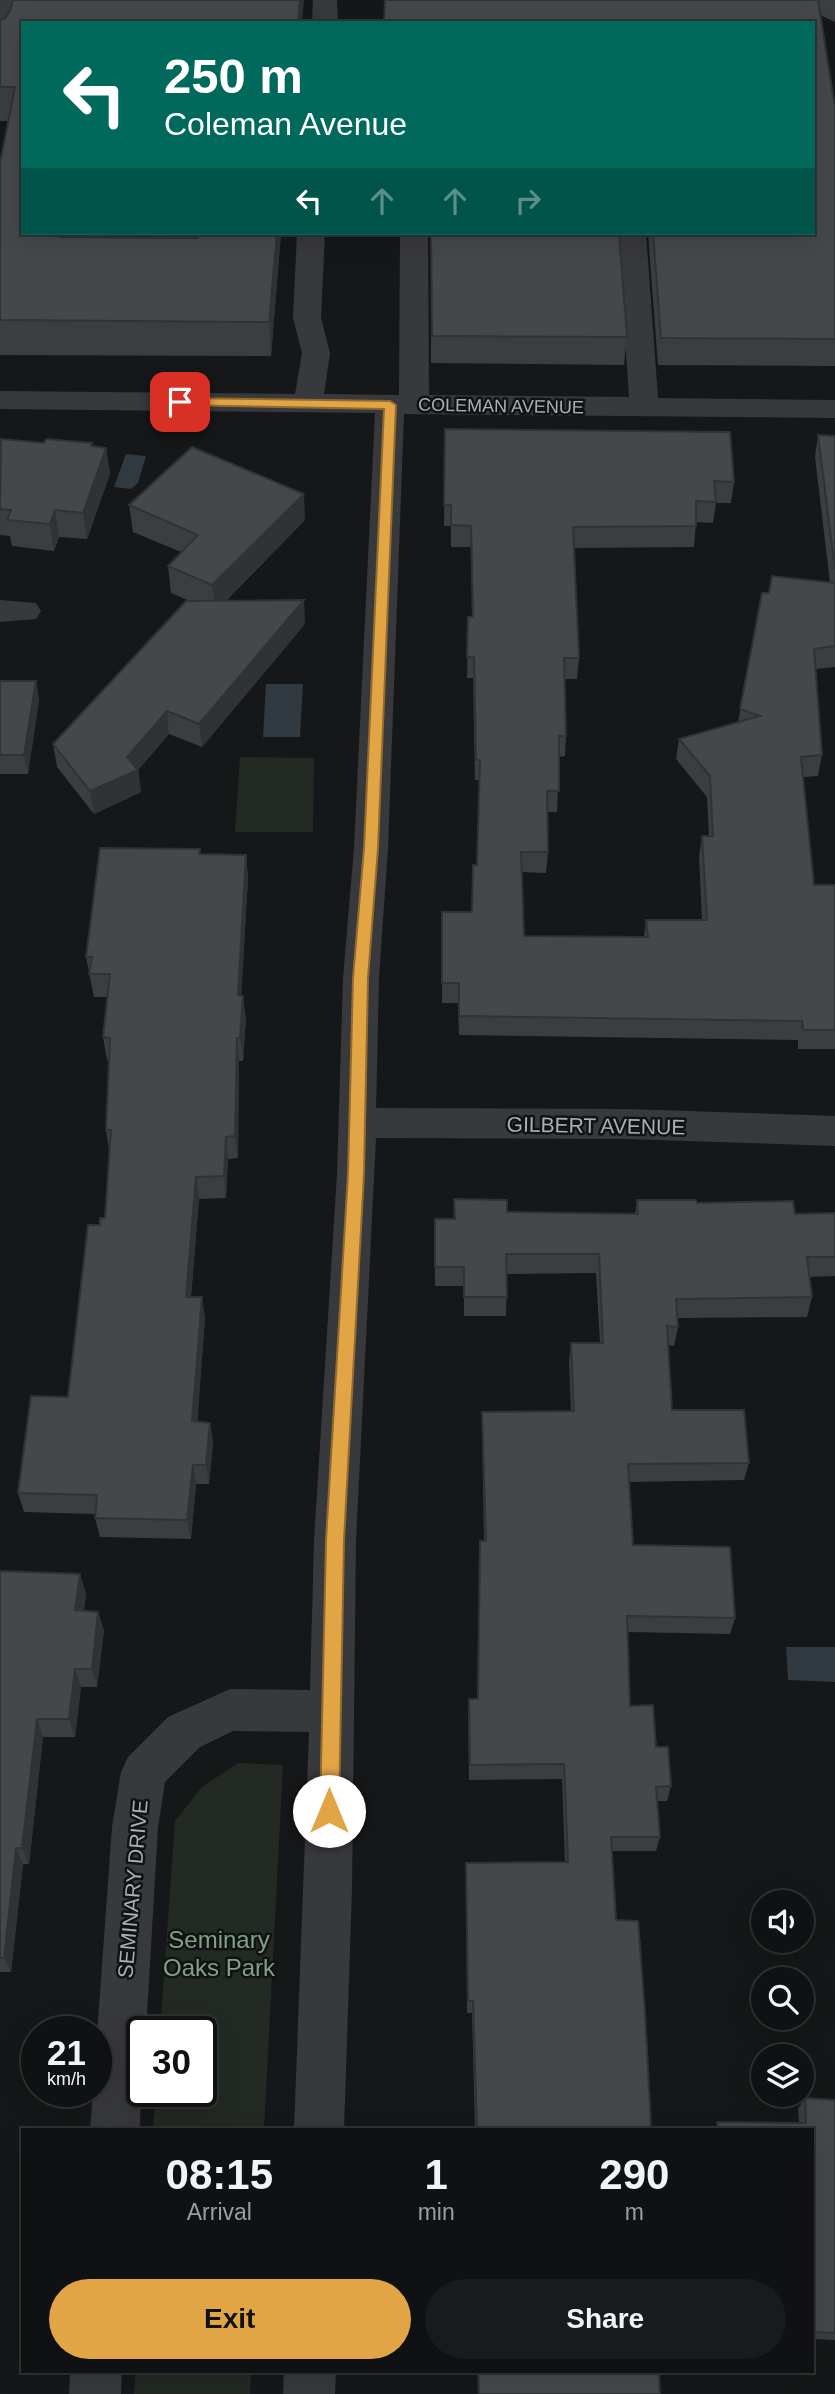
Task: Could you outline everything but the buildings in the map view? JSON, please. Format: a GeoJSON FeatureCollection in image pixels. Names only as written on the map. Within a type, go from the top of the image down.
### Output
{"type":"FeatureCollection","features":[{"type":"Feature","properties":{"kind":"street"},"geometry":{"type":"LineString","coordinates":[[0,45],[10,0]]}},
{"type":"Feature","properties":{"kind":"street"},"geometry":{"type":"LineString","coordinates":[[325,0],[325,21]]}},
{"type":"Feature","properties":{"kind":"street"},"geometry":{"type":"LineString","coordinates":[[308,403],[316,353],[307,318],[311,235]]}},
{"type":"Feature","properties":{"kind":"street"},"geometry":{"type":"LineString","coordinates":[[319,2128],[329,1889],[335,1540],[358,1123],[360,978],[414,235]]}},
{"type":"Feature","properties":{"kind":"street"},"geometry":{"type":"LineString","coordinates":[[632,235],[645,407]]}},
{"type":"Feature","properties":{"kind":"street","name":"COLEMAN AVENUE"},"geometry":{"type":"LineString","coordinates":[[0,400],[835,409]]}},
{"type":"Feature","properties":{"kind":"street","name":"GILBERT AVENUE"},"geometry":{"type":"LineString","coordinates":[[358,1123],[627,1124],[835,1131]]}},
{"type":"Feature","properties":{"kind":"street","name":"SEMINARY DRIVE"},"geometry":{"type":"LineString","coordinates":[[115,2128],[135,1827],[144,1772],[184,1732],[230,1710],[330,1711]]}},
{"type":"Feature","properties":{"kind":"street"},"geometry":{"type":"LineString","coordinates":[[95,2394],[96,2373]]}},
{"type":"Feature","properties":{"kind":"street"},"geometry":{"type":"LineString","coordinates":[[309,2394],[310,2373]]}},
{"type":"Feature","properties":{"kind":"green space"},"geometry":{"type":"Polygon","coordinates":[[[240,757],[314,758],[313,832],[235,832],[240,757]]]}},
{"type":"Feature","properties":{"kind":"green space","name":"Seminary Oaks Park"},"geometry":{"type":"Polygon","coordinates":[[[238,1763],[283,1765],[264,2128],[153,2128],[155,2107],[217,2107],[217,2016],[161,2016],[175,1821],[202,1787],[238,1763]]]}},
{"type":"Feature","properties":{"kind":"green space"},"geometry":{"type":"Polygon","coordinates":[[[136,2373],[251,2373],[250,2394],[134,2394],[136,2373]]]}},
{"type":"Feature","properties":{"kind":"shaded area"},"geometry":{"type":"Polygon","coordinates":[[[126,454],[146,456],[138,483],[131,489],[114,487],[126,454]]]}},
{"type":"Feature","properties":{"kind":"shaded area"},"geometry":{"type":"Polygon","coordinates":[[[266,684],[303,684],[300,737],[263,737],[266,684]]]}},
{"type":"Feature","properties":{"kind":"shaded area"},"geometry":{"type":"Polygon","coordinates":[[[786,1647],[835,1647],[835,1682],[788,1680],[786,1647]]]}},
{"type":"Feature","properties":{"kind":"route"},"geometry":{"type":"LineString","coordinates":[[180,402],[390,405],[382,538],[371,848],[360,978],[356,1174],[335,1540],[329,1811]]}}]}
